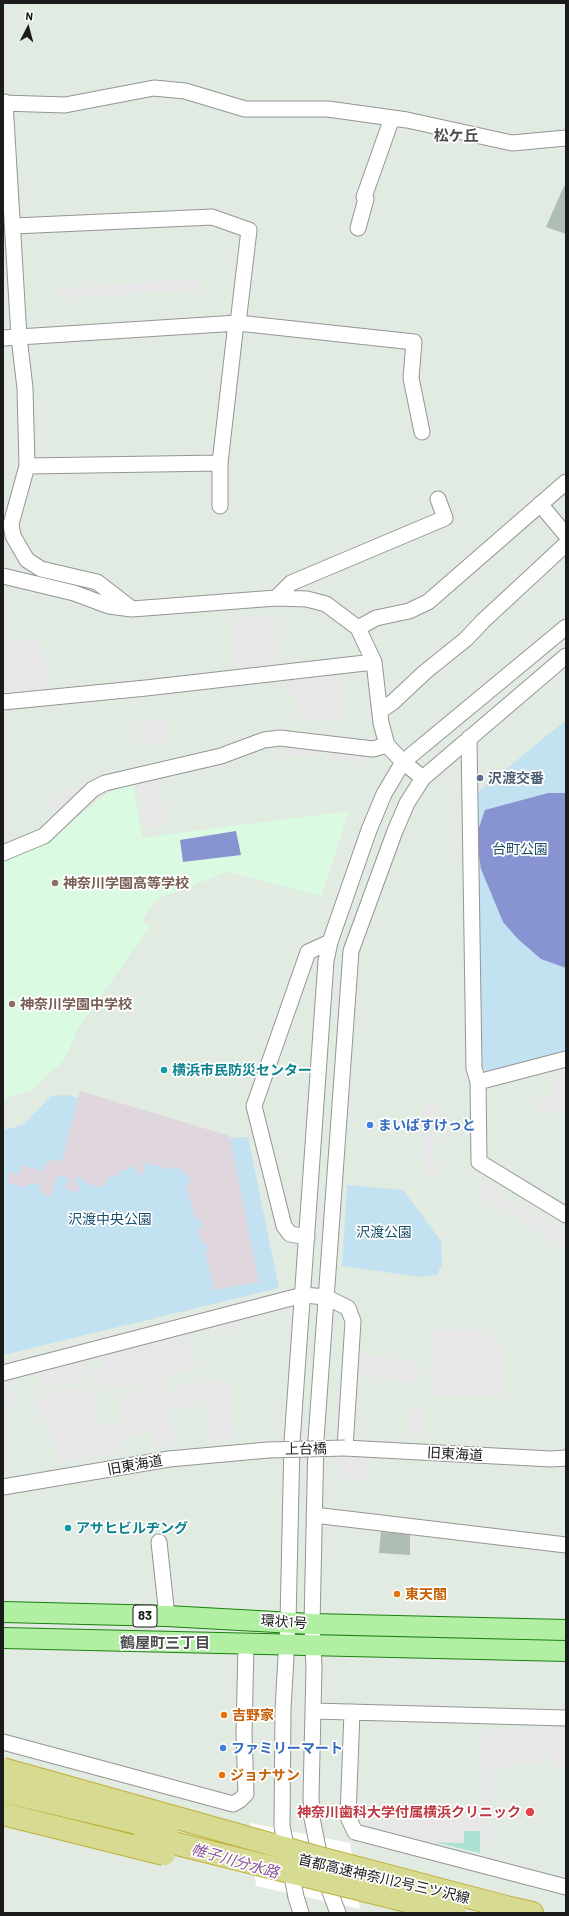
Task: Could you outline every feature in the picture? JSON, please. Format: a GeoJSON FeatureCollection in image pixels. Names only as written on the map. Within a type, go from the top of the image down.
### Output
{"type":"FeatureCollection","features":[{"type":"Feature","properties":{"kind":"highway"},"geometry":{"type":"LineString","coordinates":[[3,1769],[320,1858],[510,1908]]}},
{"type":"Feature","properties":{"kind":"highway","name":"首都高速神奈川2号三ツ沢線"},"geometry":{"type":"LineString","coordinates":[[3,1791],[532,1913]]}},
{"type":"Feature","properties":{"kind":"highway","name":"首都高速神奈川2号三ツ沢線"},"geometry":{"type":"LineString","coordinates":[[3,1801],[455,1913]]}},
{"type":"Feature","properties":{"kind":"highway"},"geometry":{"type":"LineString","coordinates":[[3,1814],[402,1913]]}},
{"type":"Feature","properties":{"kind":"main road","name":"環状1号"},"geometry":{"type":"LineString","coordinates":[[3,1612],[167,1616],[312,1624],[566,1630]]}},
{"type":"Feature","properties":{"kind":"main road","name":"環状1号"},"geometry":{"type":"LineString","coordinates":[[3,1638],[566,1651]]}},
{"type":"Feature","properties":{"kind":"street"},"geometry":{"type":"LineString","coordinates":[[132,609],[97,582],[41,569],[27,560],[13,536],[11,524],[27,466],[25,388],[19,337],[14,226],[4,103],[65,105],[154,88],[186,91],[245,109],[328,109],[392,118],[512,143],[566,138]]}},
{"type":"Feature","properties":{"kind":"street"},"geometry":{"type":"LineString","coordinates":[[358,228],[366,199],[364,197],[392,118]]}},
{"type":"Feature","properties":{"kind":"street"},"geometry":{"type":"LineString","coordinates":[[14,226],[212,217],[249,230],[220,463],[220,506]]}},
{"type":"Feature","properties":{"kind":"street"},"geometry":{"type":"LineString","coordinates":[[3,338],[237,323],[414,342],[411,378],[422,432]]}},
{"type":"Feature","properties":{"kind":"street"},"geometry":{"type":"LineString","coordinates":[[27,466],[220,463]]}},
{"type":"Feature","properties":{"kind":"street"},"geometry":{"type":"LineString","coordinates":[[358,628],[376,618],[409,611],[428,602],[566,482]]}},
{"type":"Feature","properties":{"kind":"street"},"geometry":{"type":"LineString","coordinates":[[276,598],[291,583],[444,518],[438,499]]}},
{"type":"Feature","properties":{"kind":"street"},"geometry":{"type":"LineString","coordinates":[[540,504],[566,535]]}},
{"type":"Feature","properties":{"kind":"street"},"geometry":{"type":"LineString","coordinates":[[380,710],[393,702],[425,672],[466,639],[483,621],[566,544]]}},
{"type":"Feature","properties":{"kind":"street"},"geometry":{"type":"LineString","coordinates":[[3,576],[74,593],[109,606],[132,609],[229,597],[307,599],[326,604],[358,628],[374,662],[381,723],[388,745],[403,762],[423,778]]}},
{"type":"Feature","properties":{"kind":"street"},"geometry":{"type":"LineString","coordinates":[[301,1913],[296,1897],[282,1826],[286,1645],[288,1622],[292,1442],[326,961],[330,942],[369,830],[384,794],[403,762],[566,626]]}},
{"type":"Feature","properties":{"kind":"street"},"geometry":{"type":"LineString","coordinates":[[337,1911],[324,1873],[314,1832],[311,1796],[313,1711],[312,1624],[316,1439],[351,950],[395,831],[407,803],[423,778],[566,656]]}},
{"type":"Feature","properties":{"kind":"street"},"geometry":{"type":"LineString","coordinates":[[3,702],[146,688],[374,662]]}},
{"type":"Feature","properties":{"kind":"street"},"geometry":{"type":"LineString","coordinates":[[3,853],[44,836],[93,789],[105,783],[221,756],[264,740],[280,738],[373,749],[388,745]]}},
{"type":"Feature","properties":{"kind":"street"},"geometry":{"type":"LineString","coordinates":[[469,738],[474,1068],[478,1082],[479,1162],[566,1215]]}},
{"type":"Feature","properties":{"kind":"street"},"geometry":{"type":"LineString","coordinates":[[307,1236],[290,1234],[284,1226],[263,1150],[254,1106],[308,952],[330,942]]}},
{"type":"Feature","properties":{"kind":"street"},"geometry":{"type":"LineString","coordinates":[[478,1082],[566,1059]]}},
{"type":"Feature","properties":{"kind":"street"},"geometry":{"type":"LineString","coordinates":[[3,1373],[303,1295],[326,1297],[348,1308],[353,1321],[345,1448]]}},
{"type":"Feature","properties":{"kind":"street","name":"上台橋"},"geometry":{"type":"LineString","coordinates":[[268,1450],[345,1448]]}},
{"type":"Feature","properties":{"kind":"street","name":"旧東海道"},"geometry":{"type":"LineString","coordinates":[[345,1448],[551,1459],[566,1458]]}},
{"type":"Feature","properties":{"kind":"street","name":"旧東海道"},"geometry":{"type":"LineString","coordinates":[[3,1487],[169,1459],[268,1450]]}},
{"type":"Feature","properties":{"kind":"street"},"geometry":{"type":"LineString","coordinates":[[314,1515],[566,1545]]}},
{"type":"Feature","properties":{"kind":"street"},"geometry":{"type":"LineString","coordinates":[[159,1542],[167,1616]]}},
{"type":"Feature","properties":{"kind":"street"},"geometry":{"type":"LineString","coordinates":[[3,1742],[233,1804],[246,1794],[244,1734],[246,1644]]}},
{"type":"Feature","properties":{"kind":"street"},"geometry":{"type":"LineString","coordinates":[[313,1711],[566,1718]]}},
{"type":"Feature","properties":{"kind":"street"},"geometry":{"type":"LineString","coordinates":[[352,1712],[348,1817],[355,1832],[566,1887]]}},
{"type":"Feature","properties":{"kind":"shaded area"},"geometry":{"type":"Polygon","coordinates":[[[564,186],[566,187],[566,234],[546,227],[564,186]]]}},
{"type":"Feature","properties":{"kind":"shaded area"},"geometry":{"type":"Polygon","coordinates":[[[198,279],[199,290],[60,298],[60,288],[198,279]]]}},
{"type":"Feature","properties":{"kind":"shaded area"},"geometry":{"type":"Polygon","coordinates":[[[274,614],[277,662],[232,668],[231,646],[234,644],[233,620],[274,614]]]}},
{"type":"Feature","properties":{"kind":"shaded area"},"geometry":{"type":"Polygon","coordinates":[[[41,639],[48,688],[3,693],[3,642],[41,639]]]}},
{"type":"Feature","properties":{"kind":"shaded area"},"geometry":{"type":"Polygon","coordinates":[[[340,670],[340,722],[300,717],[296,693],[288,694],[286,676],[340,670]]]}},
{"type":"Feature","properties":{"kind":"shaded area"},"geometry":{"type":"Polygon","coordinates":[[[168,718],[169,741],[141,744],[141,720],[168,718]]]}},
{"type":"Feature","properties":{"kind":"shaded area"},"geometry":{"type":"Polygon","coordinates":[[[283,745],[317,749],[317,756],[284,756],[283,745]]]}},
{"type":"Feature","properties":{"kind":"shaded area"},"geometry":{"type":"Polygon","coordinates":[[[325,750],[362,753],[361,763],[325,758],[325,750]]]}},
{"type":"Feature","properties":{"kind":"shaded area"},"geometry":{"type":"Polygon","coordinates":[[[159,780],[166,824],[145,828],[140,784],[159,780]]]}},
{"type":"Feature","properties":{"kind":"shaded area"},"geometry":{"type":"Polygon","coordinates":[[[133,783],[142,838],[349,811],[321,896],[227,872],[157,899],[142,920],[150,927],[79,1027],[64,1060],[32,1090],[3,1099],[3,859],[47,841],[106,794],[133,783]]]}},
{"type":"Feature","properties":{"kind":"shaded area"},"geometry":{"type":"Polygon","coordinates":[[[71,786],[79,792],[58,814],[49,807],[71,786]]]}},
{"type":"Feature","properties":{"kind":"shaded area"},"geometry":{"type":"Polygon","coordinates":[[[554,1078],[565,1078],[565,1111],[540,1112],[540,1100],[554,1098],[554,1078]]]}},
{"type":"Feature","properties":{"kind":"shaded area"},"geometry":{"type":"Polygon","coordinates":[[[80,1091],[230,1136],[259,1282],[215,1290],[205,1253],[208,1251],[206,1243],[202,1243],[197,1231],[203,1228],[200,1220],[196,1220],[185,1184],[190,1183],[188,1174],[182,1174],[181,1168],[170,1169],[146,1163],[143,1175],[136,1172],[137,1169],[129,1166],[128,1170],[120,1170],[117,1177],[108,1177],[105,1186],[98,1187],[84,1182],[84,1179],[77,1177],[75,1184],[79,1185],[78,1192],[65,1188],[68,1178],[57,1175],[50,1197],[42,1194],[40,1185],[34,1183],[23,1187],[8,1183],[8,1172],[20,1175],[22,1165],[43,1171],[48,1160],[62,1161],[80,1091]]]}},
{"type":"Feature","properties":{"kind":"shaded area"},"geometry":{"type":"Polygon","coordinates":[[[425,1103],[436,1104],[433,1161],[440,1175],[431,1181],[421,1160],[425,1103]]]}},
{"type":"Feature","properties":{"kind":"shaded area"},"geometry":{"type":"Polygon","coordinates":[[[482,1182],[566,1234],[561,1246],[476,1192],[482,1182]]]}},
{"type":"Feature","properties":{"kind":"shaded area"},"geometry":{"type":"Polygon","coordinates":[[[238,1316],[241,1328],[220,1332],[218,1324],[238,1316]]]}},
{"type":"Feature","properties":{"kind":"shaded area"},"geometry":{"type":"Polygon","coordinates":[[[432,1330],[490,1330],[503,1351],[505,1373],[502,1397],[431,1395],[432,1330]]]}},
{"type":"Feature","properties":{"kind":"shaded area"},"geometry":{"type":"Polygon","coordinates":[[[187,1336],[196,1370],[109,1391],[106,1382],[94,1384],[91,1372],[103,1369],[101,1358],[187,1336]]]}},
{"type":"Feature","properties":{"kind":"shaded area"},"geometry":{"type":"Polygon","coordinates":[[[359,1353],[418,1363],[416,1383],[357,1374],[359,1353]]]}},
{"type":"Feature","properties":{"kind":"shaded area"},"geometry":{"type":"Polygon","coordinates":[[[84,1359],[89,1380],[42,1390],[37,1370],[84,1359]]]}},
{"type":"Feature","properties":{"kind":"shaded area"},"geometry":{"type":"Polygon","coordinates":[[[9,1377],[14,1405],[6,1407],[3,1379],[9,1377]]]}},
{"type":"Feature","properties":{"kind":"shaded area"},"geometry":{"type":"Polygon","coordinates":[[[165,1379],[169,1393],[173,1445],[156,1448],[144,1385],[165,1379]]]}},
{"type":"Feature","properties":{"kind":"shaded area"},"geometry":{"type":"Polygon","coordinates":[[[204,1380],[230,1384],[235,1440],[210,1443],[208,1405],[204,1405],[204,1380]]]}},
{"type":"Feature","properties":{"kind":"shaded area"},"geometry":{"type":"Polygon","coordinates":[[[199,1382],[200,1406],[175,1409],[173,1388],[199,1382]]]}},
{"type":"Feature","properties":{"kind":"shaded area"},"geometry":{"type":"Polygon","coordinates":[[[90,1384],[104,1455],[57,1464],[50,1421],[39,1423],[35,1397],[45,1393],[90,1384]]]}},
{"type":"Feature","properties":{"kind":"shaded area"},"geometry":{"type":"Polygon","coordinates":[[[142,1391],[150,1431],[121,1438],[124,1453],[106,1456],[102,1426],[123,1420],[120,1398],[142,1391]]]}},
{"type":"Feature","properties":{"kind":"shaded area"},"geometry":{"type":"Polygon","coordinates":[[[411,1408],[425,1408],[422,1437],[409,1437],[411,1408]]]}},
{"type":"Feature","properties":{"kind":"shaded area"},"geometry":{"type":"Polygon","coordinates":[[[340,1457],[365,1457],[365,1479],[340,1479],[340,1457]]]}},
{"type":"Feature","properties":{"kind":"shaded area"},"geometry":{"type":"Polygon","coordinates":[[[381,1532],[410,1534],[410,1555],[379,1553],[381,1532]]]}},
{"type":"Feature","properties":{"kind":"shaded area"},"geometry":{"type":"Polygon","coordinates":[[[566,1727],[566,1767],[553,1767],[553,1762],[548,1762],[548,1728],[566,1727]]]}},
{"type":"Feature","properties":{"kind":"shaded area"},"geometry":{"type":"Polygon","coordinates":[[[485,1729],[545,1729],[544,1762],[515,1764],[514,1769],[492,1768],[491,1843],[481,1843],[483,1740],[485,1729]]]}},
{"type":"Feature","properties":{"kind":"shaded area"},"geometry":{"type":"Polygon","coordinates":[[[363,1806],[481,1806],[480,1831],[464,1831],[464,1843],[434,1842],[366,1823],[363,1820],[363,1806]]]}},
{"type":"Feature","properties":{"kind":"shaded area"},"geometry":{"type":"Polygon","coordinates":[[[464,1831],[480,1831],[480,1853],[434,1842],[464,1843],[464,1831]]]}},
{"type":"Feature","properties":{"kind":"green space","name":"台町公園"},"geometry":{"type":"Polygon","coordinates":[[[566,720],[566,1051],[488,1073],[479,1067],[472,797],[566,720]]]}},
{"type":"Feature","properties":{"kind":"green space"},"geometry":{"type":"Polygon","coordinates":[[[548,793],[566,793],[566,968],[541,959],[518,939],[503,922],[481,869],[476,836],[485,810],[548,793]]]}},
{"type":"Feature","properties":{"kind":"green space"},"geometry":{"type":"Polygon","coordinates":[[[236,831],[241,855],[183,862],[180,840],[236,831]]]}},
{"type":"Feature","properties":{"kind":"green space","name":"沢渡中央公園"},"geometry":{"type":"Polygon","coordinates":[[[68,1095],[207,1139],[248,1137],[279,1288],[3,1355],[3,1130],[23,1125],[51,1096],[68,1095]]]}},
{"type":"Feature","properties":{"kind":"green space","name":"沢渡公園"},"geometry":{"type":"Polygon","coordinates":[[[347,1185],[403,1190],[441,1241],[442,1264],[437,1275],[421,1277],[342,1266],[347,1185]]]}},
{"type":"Feature","properties":{"kind":"pier"},"geometry":{"type":"Polygon","coordinates":[[[250,1823],[350,1843],[360,1909],[256,1886],[250,1823]]]}},
{"type":"Feature","properties":{"kind":"place","name":"沢渡交番"},"geometry":{"type":"Point","coordinates":[480,778]}},
{"type":"Feature","properties":{"kind":"place","name":"神奈川学園高等学校"},"geometry":{"type":"Point","coordinates":[55,883]}},
{"type":"Feature","properties":{"kind":"place","name":"神奈川学園中学校"},"geometry":{"type":"Point","coordinates":[12,1004]}},
{"type":"Feature","properties":{"kind":"place","name":"横浜市民防災センター"},"geometry":{"type":"Point","coordinates":[164,1070]}},
{"type":"Feature","properties":{"kind":"place","name":"まいばすけっと"},"geometry":{"type":"Point","coordinates":[370,1125]}},
{"type":"Feature","properties":{"kind":"place","name":"アサヒビルヂング"},"geometry":{"type":"Point","coordinates":[68,1528]}},
{"type":"Feature","properties":{"kind":"place","name":"東天閣"},"geometry":{"type":"Point","coordinates":[397,1594]}},
{"type":"Feature","properties":{"kind":"place","name":"吉野家"},"geometry":{"type":"Point","coordinates":[224,1715]}},
{"type":"Feature","properties":{"kind":"place","name":"ファミリーマート"},"geometry":{"type":"Point","coordinates":[223,1748]}},
{"type":"Feature","properties":{"kind":"place","name":"ジョナサン"},"geometry":{"type":"Point","coordinates":[222,1775]}},
{"type":"Feature","properties":{"kind":"place","name":"神奈川歯科大学付属横浜クリニック"},"geometry":{"type":"Point","coordinates":[530,1812]}},
{"type":"Feature","properties":{"kind":"district","name":"松ケ丘"},"geometry":{"type":"Point","coordinates":[456,136]}},
{"type":"Feature","properties":{"kind":"district","name":"鶴屋町三丁目"},"geometry":{"type":"Point","coordinates":[165,1643]}},
{"type":"Feature","properties":{"kind":"water label","name":"帷子川分水路"},"geometry":{"type":"Point","coordinates":[235,1861]}}]}
